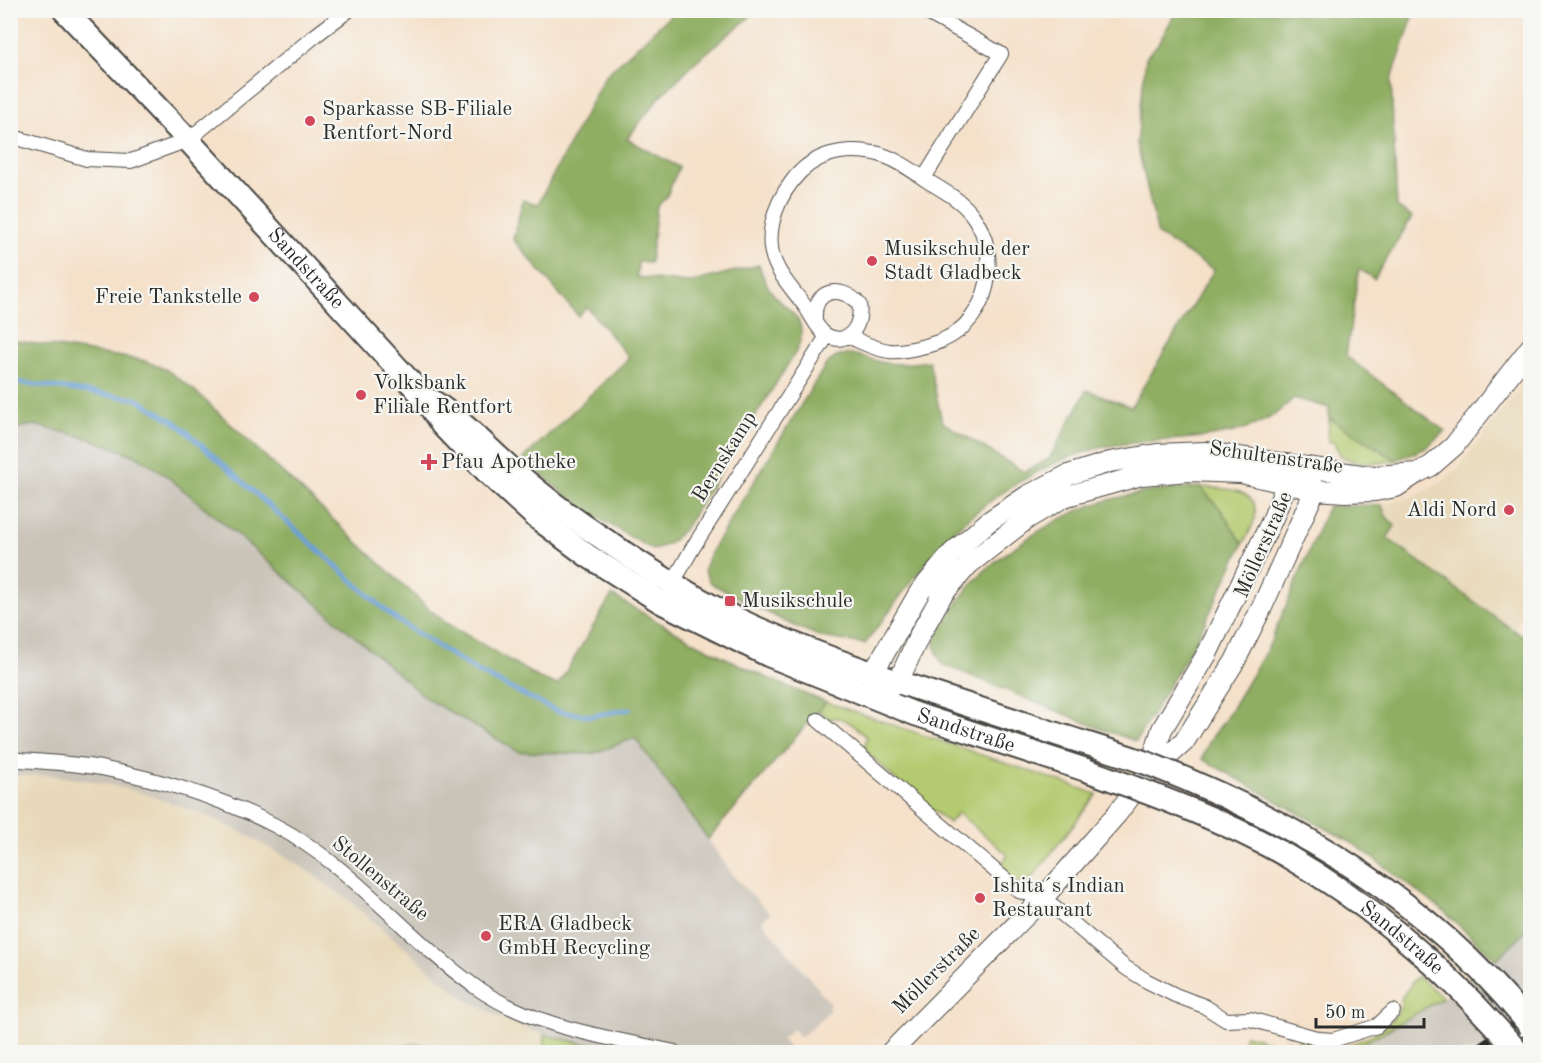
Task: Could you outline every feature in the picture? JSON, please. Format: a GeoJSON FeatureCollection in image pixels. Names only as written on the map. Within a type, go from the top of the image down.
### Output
{"type":"FeatureCollection","features":[{"type":"Feature","properties":{"kind":"main road","name":"Sandstraße"},"geometry":{"type":"LineString","coordinates":[[64,10],[188,140],[423,396],[442,425],[489,474],[536,517],[588,556],[661,602],[768,655],[915,714],[1086,770],[1216,820],[1286,856],[1340,890],[1412,945],[1460,988],[1518,1053]]}},
{"type":"Feature","properties":{"kind":"main road","name":"Schultenstraße"},"geometry":{"type":"LineString","coordinates":[[898,682],[919,636],[942,595],[969,564],[998,539],[1064,497],[1142,475],[1189,471],[1241,474],[1315,489],[1345,492],[1375,491],[1396,487],[1431,466],[1454,446],[1530,348]]}},
{"type":"Feature","properties":{"kind":"main road","name":"Sandstraße"},"geometry":{"type":"LineString","coordinates":[[423,396],[453,414],[515,472],[581,523],[673,582],[753,627],[898,682],[1147,763],[1252,808],[1315,843],[1375,882],[1420,916],[1483,972],[1530,1026]]}},
{"type":"Feature","properties":{"kind":"main road","name":"Schultenstraße"},"geometry":{"type":"LineString","coordinates":[[873,673],[919,593],[952,553],[988,522],[1017,502],[1068,475],[1110,462],[1157,454],[1205,452],[1375,476],[1417,473]]}},
{"type":"Feature","properties":{"kind":"main road","name":"Möllerstraße"},"geometry":{"type":"LineString","coordinates":[[891,1053],[1043,898],[1116,815],[1147,775],[1184,742],[1236,661],[1267,597],[1315,489],[1306,468],[1287,483],[1273,518],[1207,654],[1162,729],[1147,775]]}},
{"type":"Feature","properties":{"kind":"main road"},"geometry":{"type":"LineString","coordinates":[[873,673],[875,697],[898,682]]}},
{"type":"Feature","properties":{"kind":"street"},"geometry":{"type":"LineString","coordinates":[[10,136],[87,159],[131,161],[188,140],[349,10]]}},
{"type":"Feature","properties":{"kind":"street"},"geometry":{"type":"LineString","coordinates":[[922,10],[1001,54],[924,178]]}},
{"type":"Feature","properties":{"kind":"street"},"geometry":{"type":"LineString","coordinates":[[815,319],[777,268],[772,251],[770,233],[781,195],[800,171],[825,154],[846,151],[876,153],[924,178],[964,205],[981,228],[989,257],[986,290],[976,312],[944,340],[906,350],[888,351],[847,336]]}},
{"type":"Feature","properties":{"kind":"street"},"geometry":{"type":"LineString","coordinates":[[833,291],[848,294],[860,304],[858,326],[847,336],[837,338],[827,336],[819,329],[815,319],[814,311],[821,298],[833,291]]}},
{"type":"Feature","properties":{"kind":"street","name":"Bernskamp"},"geometry":{"type":"LineString","coordinates":[[661,602],[827,336]]}},
{"type":"Feature","properties":{"kind":"street"},"geometry":{"type":"LineString","coordinates":[[818,720],[1019,891],[1043,898],[1126,968],[1160,989],[1204,1006],[1226,1020],[1250,1019],[1320,1039],[1334,1040],[1377,1026],[1393,1011]]}},
{"type":"Feature","properties":{"kind":"street","name":"Stollenstraße"},"geometry":{"type":"LineString","coordinates":[[10,759],[99,768],[154,780],[217,800],[278,827],[342,869],[455,971],[501,1003],[521,1013],[564,1027],[674,1053]]}},
{"type":"Feature","properties":{"kind":"shaded area"},"geometry":{"type":"Polygon","coordinates":[[[1530,375],[1530,601],[1513,630],[1386,538],[1386,516],[1382,505],[1417,496],[1443,481],[1459,467],[1530,375]]]}},
{"type":"Feature","properties":{"kind":"shaded area"},"geometry":{"type":"Polygon","coordinates":[[[34,425],[89,438],[139,457],[164,474],[227,526],[427,699],[519,751],[592,754],[635,738],[736,879],[770,913],[762,921],[830,1003],[828,1007],[830,1010],[800,1038],[793,1029],[781,1039],[792,1052],[620,1052],[545,1035],[505,1020],[466,1000],[346,898],[299,865],[249,836],[203,814],[136,791],[92,781],[48,775],[11,776],[11,429],[34,425]]]}},
{"type":"Feature","properties":{"kind":"shaded area"},"geometry":{"type":"Polygon","coordinates":[[[48,775],[92,781],[136,791],[203,814],[249,836],[299,865],[346,898],[466,1000],[505,1020],[545,1035],[544,1052],[485,1052],[416,1044],[344,1052],[11,1052],[10,776],[48,775]]]}},
{"type":"Feature","properties":{"kind":"shaded area"},"geometry":{"type":"Polygon","coordinates":[[[1530,927],[1530,1052],[1348,1052],[1443,998],[1496,960],[1530,927]]]}},
{"type":"Feature","properties":{"kind":"green space"},"geometry":{"type":"Polygon","coordinates":[[[678,11],[757,11],[694,63],[658,99],[627,139],[679,167],[666,198],[657,206],[650,263],[638,262],[637,277],[689,283],[759,265],[769,288],[799,322],[801,339],[797,350],[685,528],[670,543],[653,550],[579,507],[523,459],[629,358],[587,307],[578,316],[513,239],[523,200],[538,204],[605,76],[678,11]]]}},
{"type":"Feature","properties":{"kind":"green space"},"geometry":{"type":"Polygon","coordinates":[[[1172,11],[1415,11],[1391,81],[1397,207],[1412,217],[1374,279],[1359,269],[1346,356],[1445,431],[1424,449],[1396,460],[1329,418],[1329,408],[1294,398],[1269,418],[1251,427],[1211,436],[1109,446],[1066,459],[1044,468],[1002,493],[965,522],[927,563],[865,644],[821,637],[788,623],[710,583],[704,569],[710,553],[825,366],[840,355],[855,355],[892,364],[929,361],[942,422],[1024,472],[1049,459],[1087,390],[1131,407],[1214,270],[1158,235],[1137,144],[1146,57],[1158,44],[1173,17],[1172,11]]]}},
{"type":"Feature","properties":{"kind":"green space"},"geometry":{"type":"Polygon","coordinates":[[[11,340],[142,360],[167,370],[195,391],[446,623],[539,678],[558,685],[612,595],[716,653],[826,702],[708,839],[635,738],[592,754],[519,752],[427,699],[227,526],[164,474],[139,457],[88,438],[34,425],[11,429],[11,340]]]}},
{"type":"Feature","properties":{"kind":"green space"},"geometry":{"type":"Polygon","coordinates":[[[1329,418],[1396,460],[1368,463],[1341,456],[1333,442],[1328,442],[1329,418]]]}},
{"type":"Feature","properties":{"kind":"green space"},"geometry":{"type":"Polygon","coordinates":[[[1200,487],[1237,491],[1251,500],[1255,507],[1255,517],[1243,544],[1221,510],[1200,487]]]}},
{"type":"Feature","properties":{"kind":"green space"},"geometry":{"type":"Polygon","coordinates":[[[1200,487],[1221,510],[1243,544],[1197,639],[1136,741],[942,664],[935,643],[941,628],[961,597],[977,578],[1010,551],[1068,515],[1105,501],[1152,491],[1200,487]]]}},
{"type":"Feature","properties":{"kind":"green space"},"geometry":{"type":"Polygon","coordinates":[[[1382,505],[1386,516],[1395,526],[1387,538],[1530,640],[1530,927],[1496,960],[1441,909],[1354,844],[1202,759],[1210,740],[1226,718],[1269,646],[1328,506],[1382,505]]]}},
{"type":"Feature","properties":{"kind":"green space"},"geometry":{"type":"Polygon","coordinates":[[[826,702],[1097,794],[1025,887],[999,867],[1008,855],[958,813],[949,823],[898,782],[866,751],[864,748],[867,737],[845,720],[830,719],[819,711],[826,702]]]}},
{"type":"Feature","properties":{"kind":"green space"},"geometry":{"type":"Polygon","coordinates":[[[1418,976],[1443,998],[1348,1052],[1240,1052],[1245,1035],[1283,1045],[1285,1040],[1297,1044],[1299,1039],[1331,1046],[1359,1041],[1393,1019],[1400,1008],[1403,995],[1418,976]]]}},
{"type":"Feature","properties":{"kind":"green space"},"geometry":{"type":"Polygon","coordinates":[[[545,1035],[620,1052],[544,1052],[545,1035]]]}},
{"type":"Feature","properties":{"kind":"green space"},"geometry":{"type":"Polygon","coordinates":[[[416,1044],[485,1052],[344,1052],[416,1044]]]}},
{"type":"Feature","properties":{"kind":"waterway"},"geometry":{"type":"LineString","coordinates":[[10,381],[137,399],[177,423],[394,618],[478,672],[556,711],[591,716],[630,709]]}},
{"type":"Feature","properties":{"kind":"railway"},"geometry":{"type":"LineString","coordinates":[[1471,1052],[1530,1014]]}},
{"type":"Feature","properties":{"kind":"railway"},"geometry":{"type":"LineString","coordinates":[[1495,1052],[1530,1028]]}},
{"type":"Feature","properties":{"kind":"place","name":"Sparkasse SB-Filiale Rentfort-Nord"},"geometry":{"type":"Point","coordinates":[310,121]}},
{"type":"Feature","properties":{"kind":"place","name":"Musikschule der Stadt Gladbeck"},"geometry":{"type":"Point","coordinates":[872,261]}},
{"type":"Feature","properties":{"kind":"place","name":"Freie Tankstelle"},"geometry":{"type":"Point","coordinates":[254,297]}},
{"type":"Feature","properties":{"kind":"place","name":"Volksbank Filiale Rentfort"},"geometry":{"type":"Point","coordinates":[361,395]}},
{"type":"Feature","properties":{"kind":"place","name":"Pfau Apotheke"},"geometry":{"type":"Point","coordinates":[429,462]}},
{"type":"Feature","properties":{"kind":"place","name":"Aldi Nord"},"geometry":{"type":"Point","coordinates":[1509,510]}},
{"type":"Feature","properties":{"kind":"place","name":"Musikschule"},"geometry":{"type":"Point","coordinates":[730,601]}},
{"type":"Feature","properties":{"kind":"place","name":"Ishita´s Indian Restaurant"},"geometry":{"type":"Point","coordinates":[980,898]}},
{"type":"Feature","properties":{"kind":"place","name":"ERA Gladbeck GmbH Recycling"},"geometry":{"type":"Point","coordinates":[486,936]}}]}
